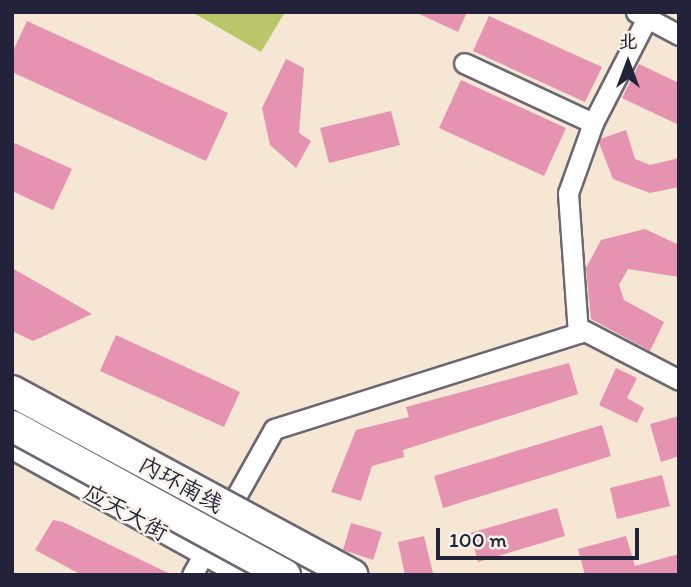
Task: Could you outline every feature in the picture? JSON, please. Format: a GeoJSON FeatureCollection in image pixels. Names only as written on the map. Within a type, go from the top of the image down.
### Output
{"type":"FeatureCollection","features":[{"type":"Feature","properties":{"kind":"highway","name":"内环南线"},"geometry":{"type":"LineString","coordinates":[[12,391],[352,575]]}},
{"type":"Feature","properties":{"kind":"highway","name":"内环南线"},"geometry":{"type":"LineString","coordinates":[[12,426],[285,575]]}},
{"type":"Feature","properties":{"kind":"main road","name":"应天大街"},"geometry":{"type":"LineString","coordinates":[[12,402],[315,575]]}},
{"type":"Feature","properties":{"kind":"main road","name":"应天大街"},"geometry":{"type":"LineString","coordinates":[[12,414],[223,522],[334,575]]}},
{"type":"Feature","properties":{"kind":"street"},"geometry":{"type":"LineString","coordinates":[[578,333],[568,193],[593,123],[641,15],[679,34]]}},
{"type":"Feature","properties":{"kind":"street"},"geometry":{"type":"LineString","coordinates":[[464,63],[593,123]]}},
{"type":"Feature","properties":{"kind":"street"},"geometry":{"type":"LineString","coordinates":[[192,575],[274,429],[585,331],[679,380]]}},
{"type":"Feature","properties":{"kind":"street"},"geometry":{"type":"LineString","coordinates":[[12,380],[213,492],[223,522]]}},
{"type":"Feature","properties":{"kind":"street","name":"应天大街"},"geometry":{"type":"LineString","coordinates":[[12,449],[240,575]]}},
{"type":"Feature","properties":{"kind":"green space"},"geometry":{"type":"Polygon","coordinates":[[[192,12],[285,12],[261,52],[192,12]]]}},
{"type":"Feature","properties":{"kind":"building"},"geometry":{"type":"Polygon","coordinates":[[[415,12],[467,12],[458,32],[415,12]]]}},
{"type":"Feature","properties":{"kind":"building"},"geometry":{"type":"Polygon","coordinates":[[[489,16],[602,67],[585,102],[473,51],[489,16]]]}},
{"type":"Feature","properties":{"kind":"building"},"geometry":{"type":"Polygon","coordinates":[[[27,21],[228,113],[206,161],[12,72],[12,53],[27,21]]]}},
{"type":"Feature","properties":{"kind":"building"},"geometry":{"type":"Polygon","coordinates":[[[286,59],[304,68],[299,133],[311,141],[296,168],[270,145],[262,108],[286,59]]]}},
{"type":"Feature","properties":{"kind":"building"},"geometry":{"type":"Polygon","coordinates":[[[639,64],[679,83],[679,125],[622,98],[639,64]]]}},
{"type":"Feature","properties":{"kind":"building"},"geometry":{"type":"Polygon","coordinates":[[[461,80],[566,128],[544,176],[439,128],[461,80]]]}},
{"type":"Feature","properties":{"kind":"building"},"geometry":{"type":"Polygon","coordinates":[[[391,111],[400,145],[329,163],[320,128],[391,111]]]}},
{"type":"Feature","properties":{"kind":"building"},"geometry":{"type":"Polygon","coordinates":[[[626,130],[635,159],[650,165],[679,158],[679,187],[650,193],[613,179],[599,143],[600,139],[626,130]]]}},
{"type":"Feature","properties":{"kind":"building"},"geometry":{"type":"Polygon","coordinates":[[[12,142],[72,169],[53,210],[12,191],[12,142]]]}},
{"type":"Feature","properties":{"kind":"building"},"geometry":{"type":"Polygon","coordinates":[[[645,229],[679,245],[679,277],[628,269],[619,285],[624,300],[664,322],[650,351],[591,319],[586,268],[601,240],[645,229]]]}},
{"type":"Feature","properties":{"kind":"building"},"geometry":{"type":"Polygon","coordinates":[[[12,268],[92,314],[33,341],[12,331],[12,268]]]}},
{"type":"Feature","properties":{"kind":"building"},"geometry":{"type":"Polygon","coordinates":[[[116,335],[240,392],[224,427],[100,371],[116,335]]]}},
{"type":"Feature","properties":{"kind":"building"},"geometry":{"type":"Polygon","coordinates":[[[569,363],[578,394],[403,450],[404,457],[372,466],[361,501],[331,492],[356,430],[409,417],[406,407],[569,363]]]}},
{"type":"Feature","properties":{"kind":"building"},"geometry":{"type":"Polygon","coordinates":[[[616,368],[637,378],[627,398],[644,408],[637,423],[599,405],[616,368]]]}},
{"type":"Feature","properties":{"kind":"building"},"geometry":{"type":"Polygon","coordinates":[[[679,416],[679,456],[661,462],[650,424],[679,416]]]}},
{"type":"Feature","properties":{"kind":"building"},"geometry":{"type":"Polygon","coordinates":[[[602,425],[611,456],[443,508],[434,476],[602,425]]]}},
{"type":"Feature","properties":{"kind":"building"},"geometry":{"type":"Polygon","coordinates":[[[662,475],[670,506],[617,519],[610,488],[662,475]]]}},
{"type":"Feature","properties":{"kind":"building"},"geometry":{"type":"Polygon","coordinates":[[[557,508],[565,536],[478,562],[470,533],[557,508]]]}},
{"type":"Feature","properties":{"kind":"building"},"geometry":{"type":"Polygon","coordinates":[[[53,520],[63,522],[172,575],[82,575],[35,550],[53,520]]]}},
{"type":"Feature","properties":{"kind":"building"},"geometry":{"type":"Polygon","coordinates":[[[351,523],[382,532],[373,560],[343,550],[351,523]]]}},
{"type":"Feature","properties":{"kind":"building"},"geometry":{"type":"Polygon","coordinates":[[[424,536],[433,573],[405,575],[398,542],[424,536]]]}},
{"type":"Feature","properties":{"kind":"building"},"geometry":{"type":"Polygon","coordinates":[[[626,536],[635,566],[679,554],[679,575],[585,575],[578,549],[626,536]]]}}]}
